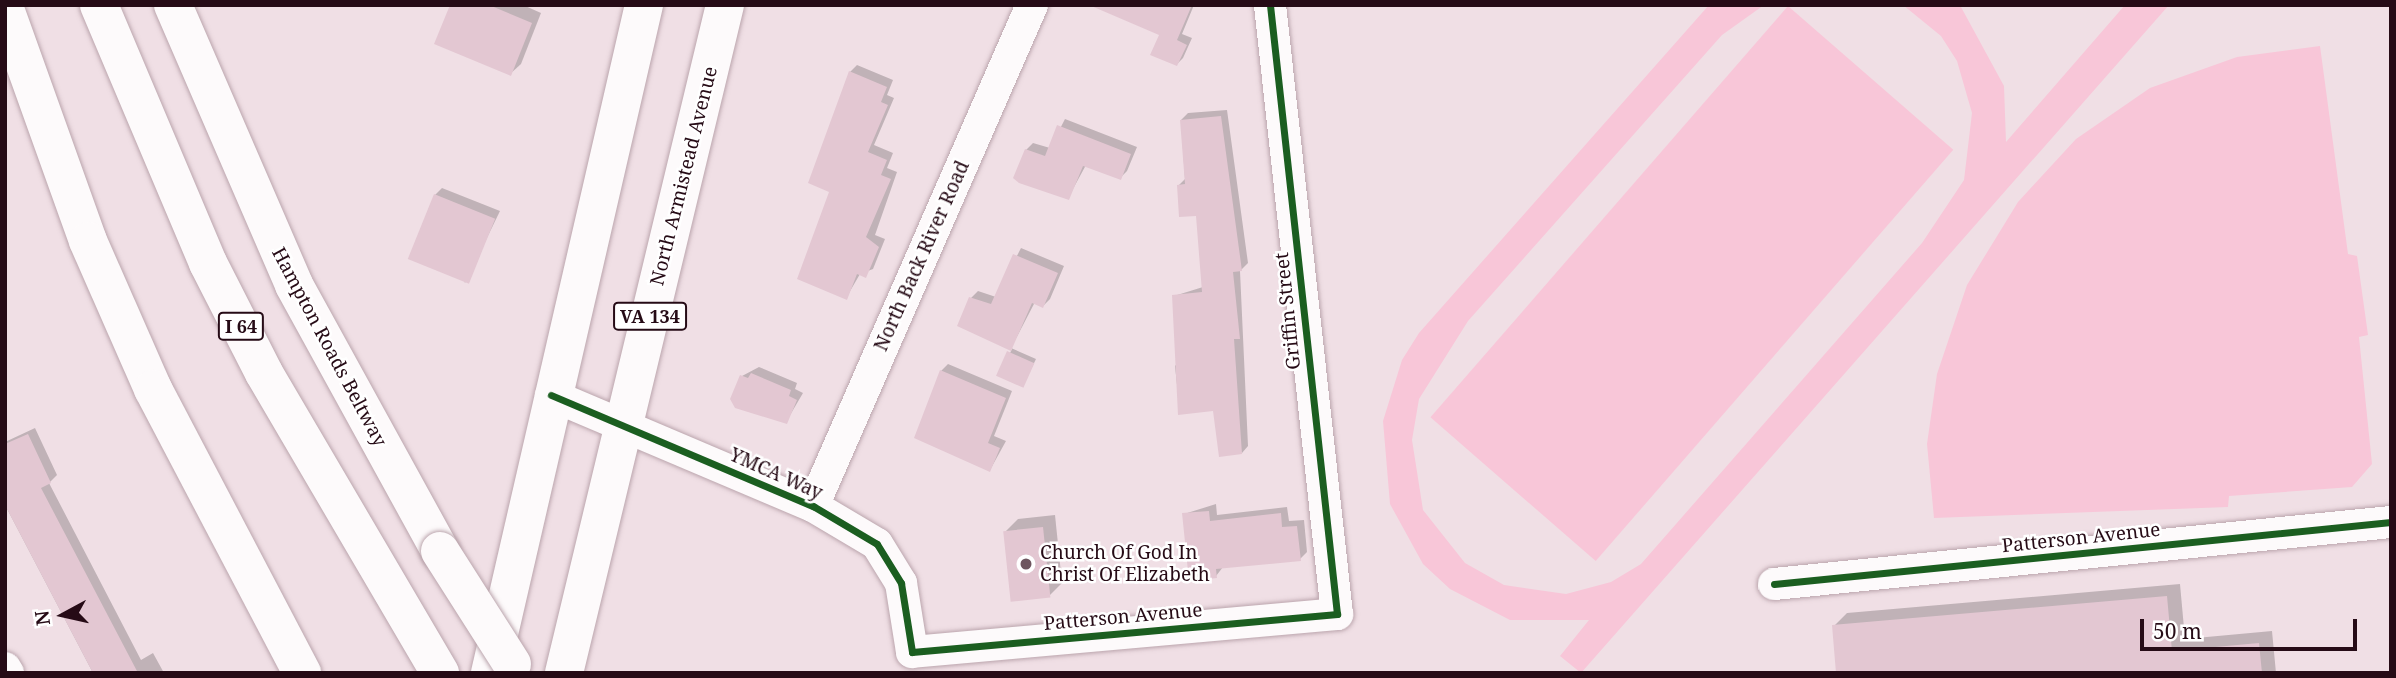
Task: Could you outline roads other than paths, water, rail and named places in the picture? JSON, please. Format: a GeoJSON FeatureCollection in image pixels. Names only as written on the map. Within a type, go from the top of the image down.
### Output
{"type":"FeatureCollection","features":[{"type":"Feature","properties":{"kind":"main road","name":"I 64"},"geometry":{"type":"LineString","coordinates":[[99,5],[208,263],[321,479],[440,673]]}},
{"type":"Feature","properties":{"kind":"main road","name":"Hampton Roads Beltway"},"geometry":{"type":"LineString","coordinates":[[173,5],[294,285],[440,551],[510,671]]}},
{"type":"Feature","properties":{"kind":"main road"},"geometry":{"type":"LineString","coordinates":[[510,671],[551,395],[644,5]]}},
{"type":"Feature","properties":{"kind":"main road","name":"North Armistead Avenue"},"geometry":{"type":"LineString","coordinates":[[564,673],[725,5]]}},
{"type":"Feature","properties":{"kind":"main road"},"geometry":{"type":"LineString","coordinates":[[5,9],[88,241],[153,389],[302,673]]}},
{"type":"Feature","properties":{"kind":"street","name":"North Back River Road"},"geometry":{"type":"LineString","coordinates":[[813,506],[1032,5]]}},
{"type":"Feature","properties":{"kind":"street","name":"Griffin Street"},"geometry":{"type":"LineString","coordinates":[[1270,5],[1337,614]]}},
{"type":"Feature","properties":{"kind":"street","name":"YMCA Way"},"geometry":{"type":"LineString","coordinates":[[551,395],[813,506],[877,544],[901,583],[912,652]]}},
{"type":"Feature","properties":{"kind":"street","name":"Patterson Avenue"},"geometry":{"type":"LineString","coordinates":[[1774,584],[2391,522]]}},
{"type":"Feature","properties":{"kind":"street","name":"Patterson Avenue"},"geometry":{"type":"LineString","coordinates":[[912,652],[1337,614]]}},
{"type":"Feature","properties":{"kind":"street"},"geometry":{"type":"LineString","coordinates":[[5,668],[8,673]]}},
{"type":"Feature","properties":{"kind":"place","name":"Church Of God In Christ Of Elizabeth"},"geometry":{"type":"Point","coordinates":[1026,564]}}]}
